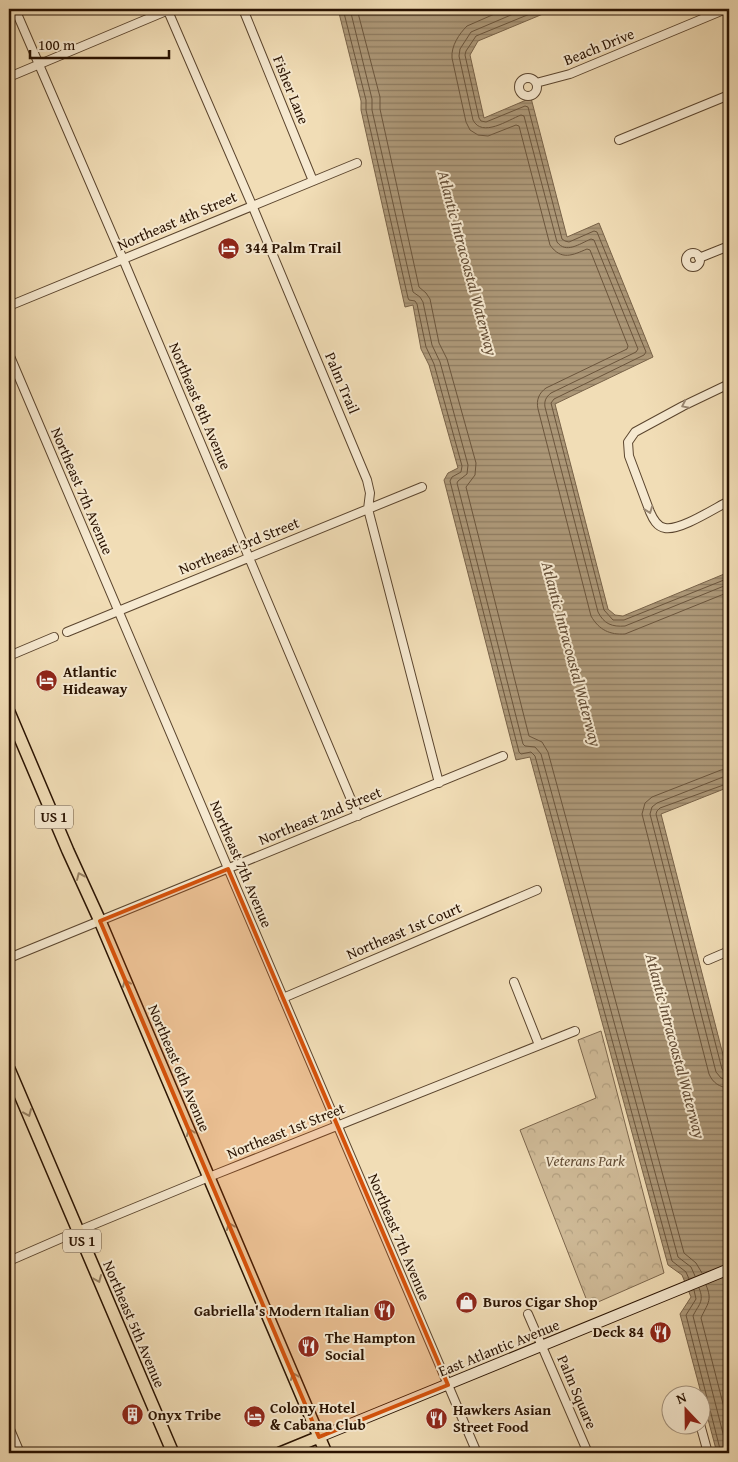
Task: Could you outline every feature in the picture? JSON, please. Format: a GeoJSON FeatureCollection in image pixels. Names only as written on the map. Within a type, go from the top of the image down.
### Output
{"type":"FeatureCollection","features":[{"type":"Feature","properties":{"kind":"main road","name":"Northeast 6th Avenue"},"geometry":{"type":"LineString","coordinates":[[9,712],[320,1437]]}},
{"type":"Feature","properties":{"kind":"main road","name":"Northeast 5th Avenue"},"geometry":{"type":"LineString","coordinates":[[9,1068],[173,1453]]}},
{"type":"Feature","properties":{"kind":"main road","name":"East Atlantic Avenue"},"geometry":{"type":"LineString","coordinates":[[280,1453],[729,1269]]}},
{"type":"Feature","properties":{"kind":"main road","name":"US 1"},"geometry":{"type":"LineString","coordinates":[[320,1437],[326,1453]]}},
{"type":"Feature","properties":{"kind":"street","name":"Northeast 8th Avenue"},"geometry":{"type":"LineString","coordinates":[[14,9],[123,259],[358,816]]}},
{"type":"Feature","properties":{"kind":"street","name":"Fisher Lane"},"geometry":{"type":"LineString","coordinates":[[242,9],[313,181]]}},
{"type":"Feature","properties":{"kind":"street","name":"Beach Drive"},"geometry":{"type":"LineString","coordinates":[[536,83],[570,74],[726,9]]}},
{"type":"Feature","properties":{"kind":"street"},"geometry":{"type":"LineString","coordinates":[[9,77],[170,10]]}},
{"type":"Feature","properties":{"kind":"street","name":"Palm Trail"},"geometry":{"type":"LineString","coordinates":[[170,10],[367,480],[370,493],[368,509],[438,782]]}},
{"type":"Feature","properties":{"kind":"street"},"geometry":{"type":"LineString","coordinates":[[619,140],[729,95]]}},
{"type":"Feature","properties":{"kind":"street","name":"Northeast 4th Street"},"geometry":{"type":"LineString","coordinates":[[9,306],[357,163]]}},
{"type":"Feature","properties":{"kind":"street"},"geometry":{"type":"LineString","coordinates":[[699,258],[729,246]]}},
{"type":"Feature","properties":{"kind":"street","name":"Northeast 7th Avenue"},"geometry":{"type":"LineString","coordinates":[[9,354],[477,1453]]}},
{"type":"Feature","properties":{"kind":"street"},"geometry":{"type":"LineString","coordinates":[[729,384],[635,432],[628,442],[629,456],[652,518],[659,526],[664,528],[680,526],[729,501]]}},
{"type":"Feature","properties":{"kind":"street","name":"Northeast 3rd Street"},"geometry":{"type":"LineString","coordinates":[[67,632],[422,487]]}},
{"type":"Feature","properties":{"kind":"street"},"geometry":{"type":"LineString","coordinates":[[9,656],[54,637]]}},
{"type":"Feature","properties":{"kind":"street","name":"Northeast 2nd Street"},"geometry":{"type":"LineString","coordinates":[[9,958],[504,756]]}},
{"type":"Feature","properties":{"kind":"street","name":"Northeast 1st Court"},"geometry":{"type":"LineString","coordinates":[[283,998],[537,890]]}},
{"type":"Feature","properties":{"kind":"street"},"geometry":{"type":"LineString","coordinates":[[708,960],[729,951]]}},
{"type":"Feature","properties":{"kind":"street"},"geometry":{"type":"LineString","coordinates":[[514,982],[539,1045]]}},
{"type":"Feature","properties":{"kind":"street","name":"Northeast 1st Street"},"geometry":{"type":"LineString","coordinates":[[9,1261],[209,1177],[575,1031]]}},
{"type":"Feature","properties":{"kind":"street","name":"Palm Square"},"geometry":{"type":"LineString","coordinates":[[528,1314],[588,1453]]}},
{"type":"Feature","properties":{"kind":"street"},"geometry":{"type":"LineString","coordinates":[[9,1427],[20,1453]]}},
{"type":"Feature","properties":{"kind":"street"},"geometry":{"type":"LineString","coordinates":[[703,1434],[708,1453]]}},
{"type":"Feature","properties":{"kind":"highlighted area"},"geometry":{"type":"Polygon","coordinates":[[[228,869],[448,1385],[319,1437],[100,921],[228,869]]]}},
{"type":"Feature","properties":{"kind":"green space","name":"Veterans Park"},"geometry":{"type":"Polygon","coordinates":[[[601,1031],[664,1273],[589,1306],[520,1130],[596,1098],[578,1040],[601,1031]]]}},
{"type":"Feature","properties":{"kind":"water","name":"Atlantic Intracoastal Waterway"},"geometry":{"type":"Polygon","coordinates":[[[338,9],[555,9],[478,41],[470,55],[484,118],[531,98],[567,237],[599,223],[653,357],[555,404],[608,609],[615,615],[623,616],[729,572],[729,787],[661,814],[729,1078],[729,1453],[717,1453],[710,1427],[710,1384],[699,1384],[680,1314],[691,1297],[682,1275],[668,1265],[530,757],[516,760],[444,480],[448,473],[458,468],[429,365],[421,349],[413,305],[405,307],[361,110],[361,101],[338,9]]]}},
{"type":"Feature","properties":{"kind":"place","name":"344 Palm Trail"},"geometry":{"type":"Point","coordinates":[229,248]}},
{"type":"Feature","properties":{"kind":"place","name":"Atlantic Hideaway"},"geometry":{"type":"Point","coordinates":[47,681]}},
{"type":"Feature","properties":{"kind":"place","name":"Buros Cigar Shop"},"geometry":{"type":"Point","coordinates":[467,1302]}},
{"type":"Feature","properties":{"kind":"place","name":"Gabriella's Modern Italian"},"geometry":{"type":"Point","coordinates":[385,1311]}},
{"type":"Feature","properties":{"kind":"place","name":"Deck 84"},"geometry":{"type":"Point","coordinates":[660,1332]}},
{"type":"Feature","properties":{"kind":"place","name":"The Hampton Social"},"geometry":{"type":"Point","coordinates":[309,1347]}},
{"type":"Feature","properties":{"kind":"place","name":"Onyx Tribe"},"geometry":{"type":"Point","coordinates":[132,1415]}},
{"type":"Feature","properties":{"kind":"place","name":"Colony Hotel & Cabana Club"},"geometry":{"type":"Point","coordinates":[254,1417]}},
{"type":"Feature","properties":{"kind":"place","name":"Hawkers Asian Street Food"},"geometry":{"type":"Point","coordinates":[437,1419]}}]}
